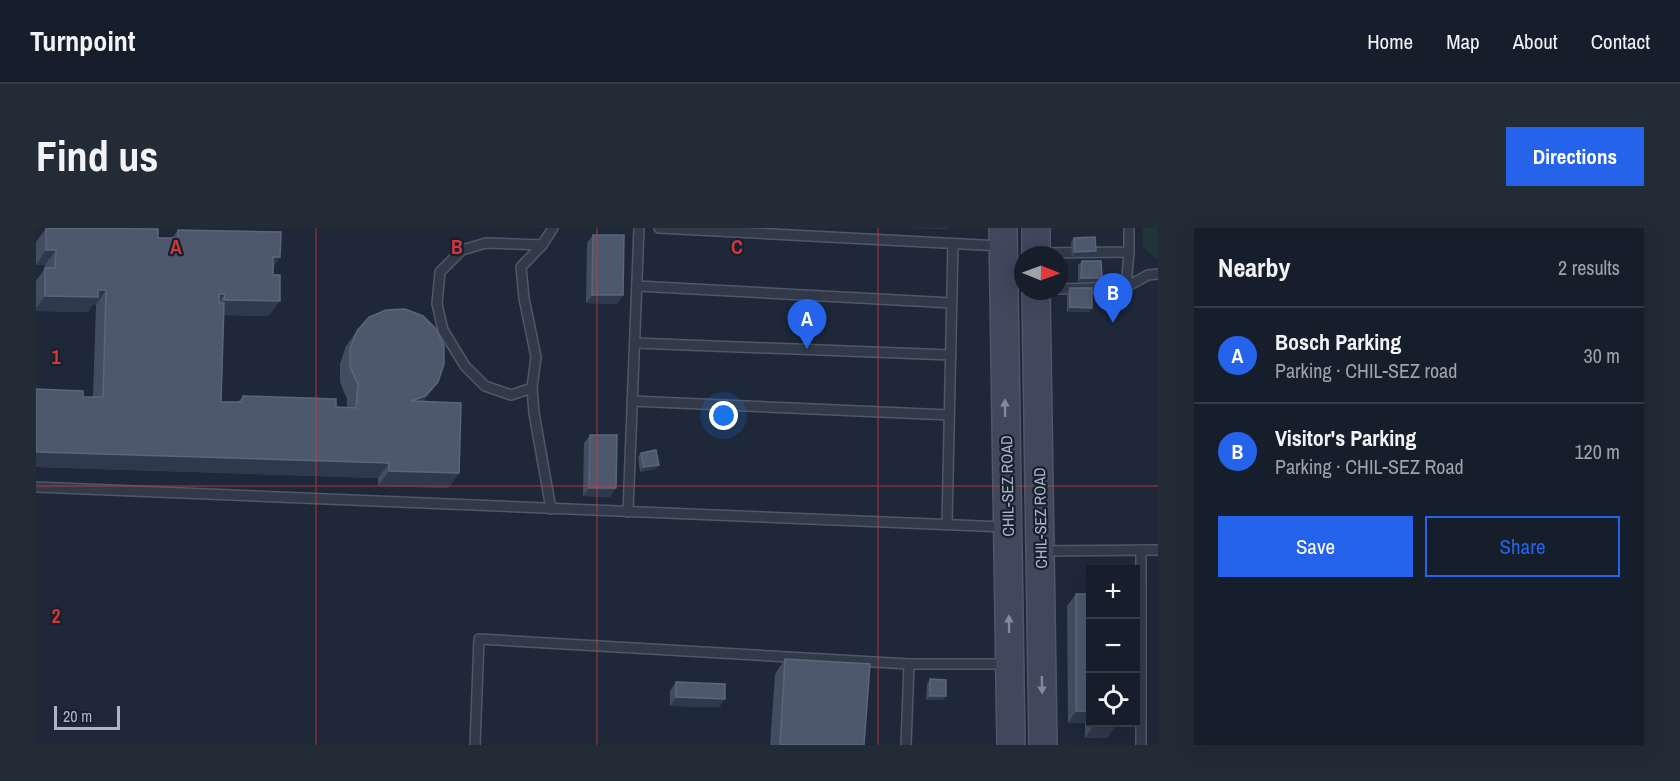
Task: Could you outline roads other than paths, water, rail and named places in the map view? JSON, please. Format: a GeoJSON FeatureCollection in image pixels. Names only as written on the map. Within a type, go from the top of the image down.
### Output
{"type":"FeatureCollection","features":[{"type":"Feature","properties":{"kind":"street","name":"CHIL-SEZ ROAD"},"geometry":{"type":"LineString","coordinates":[[1003,237],[1011,745]]}},
{"type":"Feature","properties":{"kind":"street","name":"CHIL-SEZ ROAD"},"geometry":{"type":"LineString","coordinates":[[1036,300],[1043,745]]}},
{"type":"Feature","properties":{"kind":"lane"},"geometry":{"type":"LineString","coordinates":[[550,509],[534,413],[532,388],[536,357],[524,298],[521,267],[542,245],[553,228]]}},
{"type":"Feature","properties":{"kind":"lane"},"geometry":{"type":"LineString","coordinates":[[628,512],[639,228]]}},
{"type":"Feature","properties":{"kind":"lane"},"geometry":{"type":"LineString","coordinates":[[659,228],[953,244],[1003,237]]}},
{"type":"Feature","properties":{"kind":"lane"},"geometry":{"type":"LineString","coordinates":[[1126,287],[1129,228]]}},
{"type":"Feature","properties":{"kind":"lane"},"geometry":{"type":"LineString","coordinates":[[532,388],[511,395],[485,386],[465,366],[443,330],[436,304],[440,272],[462,250],[486,243],[542,245]]}},
{"type":"Feature","properties":{"kind":"lane"},"geometry":{"type":"LineString","coordinates":[[947,524],[953,244]]}},
{"type":"Feature","properties":{"kind":"lane"},"geometry":{"type":"LineString","coordinates":[[1036,245],[1129,252]]}},
{"type":"Feature","properties":{"kind":"lane"},"geometry":{"type":"LineString","coordinates":[[1068,289],[1126,287],[1148,275],[1158,274]]}},
{"type":"Feature","properties":{"kind":"lane"},"geometry":{"type":"LineString","coordinates":[[637,286],[952,303]]}},
{"type":"Feature","properties":{"kind":"lane"},"geometry":{"type":"LineString","coordinates":[[635,343],[951,355]]}},
{"type":"Feature","properties":{"kind":"lane"},"geometry":{"type":"LineString","coordinates":[[632,401],[950,415]]}},
{"type":"Feature","properties":{"kind":"lane"},"geometry":{"type":"LineString","coordinates":[[36,487],[1007,527]]}},
{"type":"Feature","properties":{"kind":"lane"},"geometry":{"type":"LineString","coordinates":[[1141,550],[1141,745]]}},
{"type":"Feature","properties":{"kind":"lane"},"geometry":{"type":"LineString","coordinates":[[1040,551],[1158,550]]}},
{"type":"Feature","properties":{"kind":"lane"},"geometry":{"type":"LineString","coordinates":[[475,745],[479,639],[909,664],[1009,664]]}},
{"type":"Feature","properties":{"kind":"lane"},"geometry":{"type":"LineString","coordinates":[[906,745],[909,664]]}},
{"type":"Feature","properties":{"kind":"place","name":"Visitor's Parking"},"geometry":{"type":"Point","coordinates":[1113,323]}},
{"type":"Feature","properties":{"kind":"place","name":"Bosch Parking"},"geometry":{"type":"Point","coordinates":[807,349]}}]}
